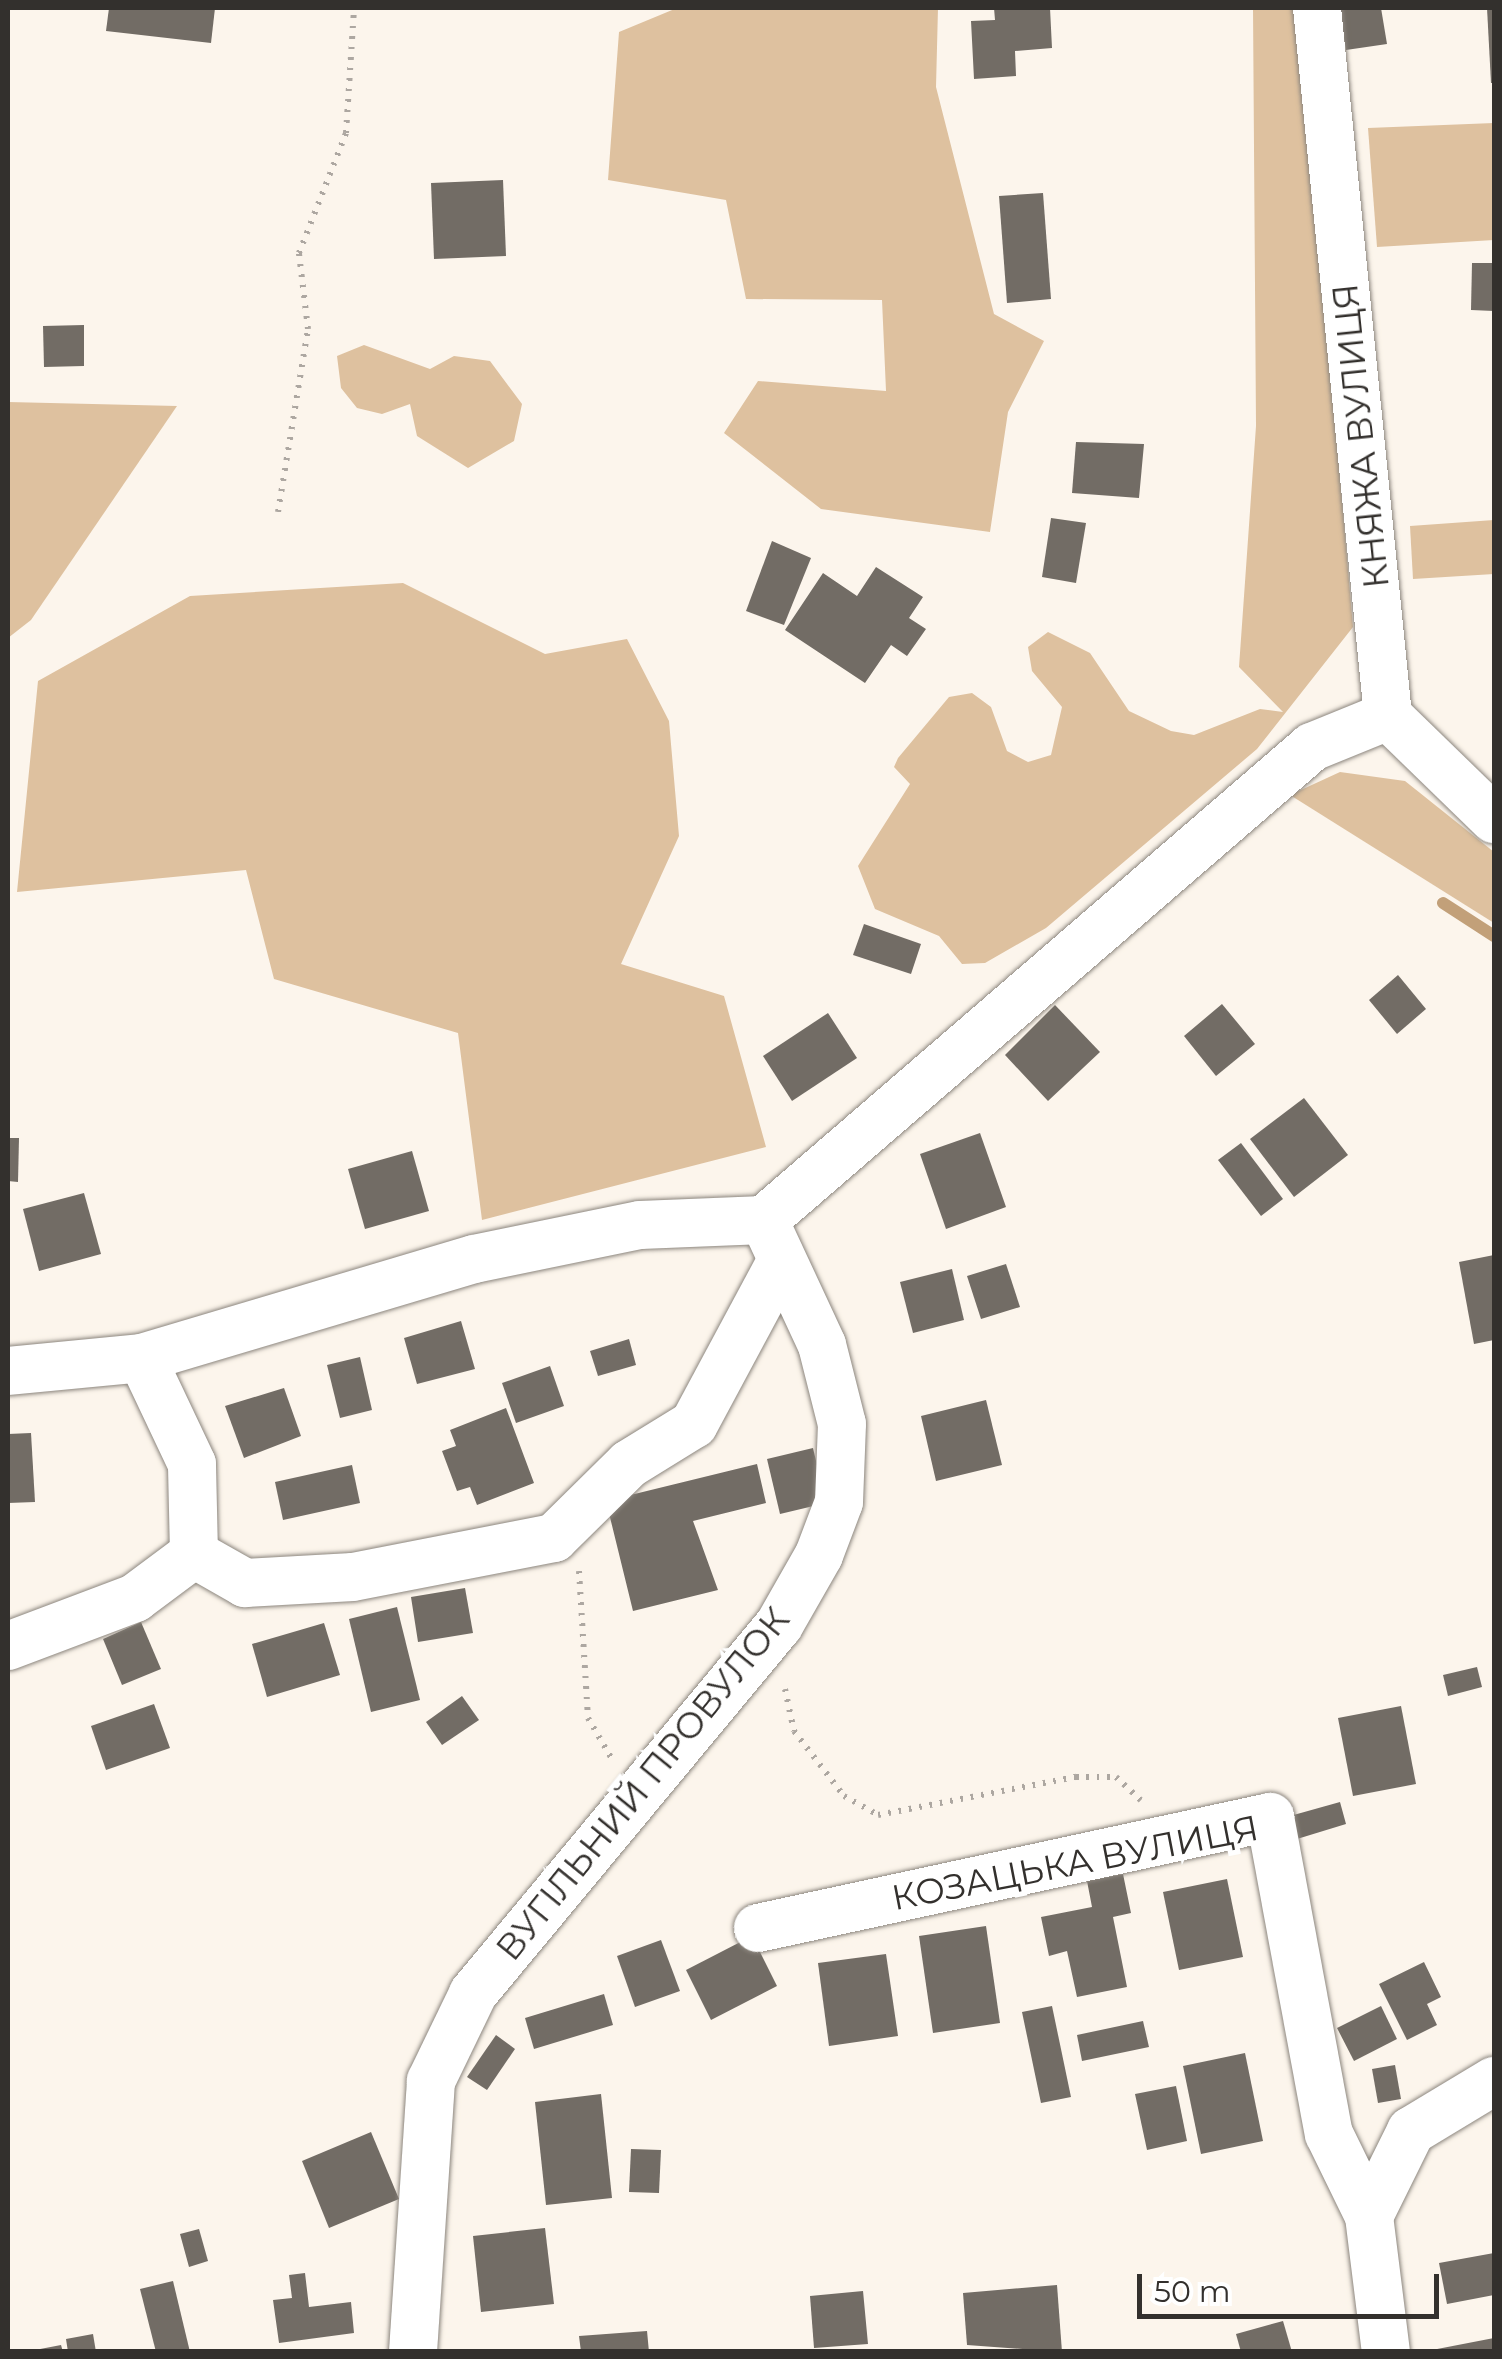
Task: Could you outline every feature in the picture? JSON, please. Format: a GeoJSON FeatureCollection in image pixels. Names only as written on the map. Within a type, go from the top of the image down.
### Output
{"type":"FeatureCollection","features":[{"type":"Feature","properties":{"kind":"street","name":"КНЯЖА ВУЛИЦЯ"},"geometry":{"type":"LineString","coordinates":[[1318,8],[1388,716]]}},
{"type":"Feature","properties":{"kind":"street"},"geometry":{"type":"LineString","coordinates":[[194,1554],[246,1583],[353,1577],[554,1538],[629,1464],[694,1424],[772,1241],[1312,747],[1388,716],[1494,819]]}},
{"type":"Feature","properties":{"kind":"street"},"geometry":{"type":"LineString","coordinates":[[8,1372],[142,1358],[474,1259],[640,1225],[772,1241]]}},
{"type":"Feature","properties":{"kind":"street","name":"ВУГІЛЬНИЙ ПРОВУЛОК"},"geometry":{"type":"LineString","coordinates":[[413,2352],[431,2081],[473,1994],[779,1624],[839,1502],[838,1408],[822,1346],[772,1241]]}},
{"type":"Feature","properties":{"kind":"street"},"geometry":{"type":"LineString","coordinates":[[142,1358],[192,1464],[194,1554]]}},
{"type":"Feature","properties":{"kind":"street"},"geometry":{"type":"LineString","coordinates":[[8,1646],[136,1598],[194,1554]]}},
{"type":"Feature","properties":{"kind":"street","name":"КОЗАЦЬКА ВУЛИЦЯ"},"geometry":{"type":"LineString","coordinates":[[758,1928],[1270,1817],[1328,2134],[1370,2216],[1386,2352]]}},
{"type":"Feature","properties":{"kind":"street"},"geometry":{"type":"LineString","coordinates":[[1370,2216],[1410,2131],[1494,2081]]}},
{"type":"Feature","properties":{"kind":"path"},"geometry":{"type":"LineString","coordinates":[[278,512],[308,329],[300,254],[346,133],[354,8]]}},
{"type":"Feature","properties":{"kind":"path"},"geometry":{"type":"LineString","coordinates":[[573,1521],[585,1605],[580,1670],[595,1742],[629,1768],[655,1773]]}},
{"type":"Feature","properties":{"kind":"path"},"geometry":{"type":"LineString","coordinates":[[779,1624],[791,1670],[781,1702],[794,1731],[844,1796],[878,1815],[1116,1778],[1174,1838]]}},
{"type":"Feature","properties":{"kind":"shaded area"},"geometry":{"type":"Polygon","coordinates":[[[677,8],[938,8],[936,87],[994,314],[1044,341],[1008,412],[990,532],[821,509],[724,433],[758,381],[886,391],[882,300],[746,299],[726,200],[608,180],[619,32],[677,8]]]}},
{"type":"Feature","properties":{"kind":"shaded area"},"geometry":{"type":"Polygon","coordinates":[[[1253,8],[1299,8],[1353,627],[1257,749],[1046,928],[985,963],[962,964],[939,936],[875,909],[858,866],[910,784],[894,767],[898,758],[949,697],[972,693],[991,707],[1007,751],[1028,762],[1051,755],[1062,707],[1032,671],[1028,647],[1048,632],[1090,653],[1129,711],[1171,731],[1194,735],[1260,709],[1283,712],[1239,667],[1256,426],[1253,8]]]}},
{"type":"Feature","properties":{"kind":"shaded area"},"geometry":{"type":"Polygon","coordinates":[[[1494,123],[1494,240],[1377,247],[1368,128],[1494,123]]]}},
{"type":"Feature","properties":{"kind":"shaded area"},"geometry":{"type":"Polygon","coordinates":[[[364,345],[430,369],[454,356],[490,361],[522,404],[514,441],[468,468],[417,436],[410,404],[382,414],[357,408],[341,388],[337,356],[364,345]]]}},
{"type":"Feature","properties":{"kind":"shaded area"},"geometry":{"type":"Polygon","coordinates":[[[8,402],[177,406],[31,620],[8,638],[8,402]]]}},
{"type":"Feature","properties":{"kind":"shaded area"},"geometry":{"type":"Polygon","coordinates":[[[1494,520],[1494,574],[1413,579],[1410,526],[1494,520]]]}},
{"type":"Feature","properties":{"kind":"shaded area"},"geometry":{"type":"Polygon","coordinates":[[[403,583],[545,654],[627,639],[669,721],[679,836],[621,964],[724,996],[766,1147],[482,1220],[458,1033],[274,979],[246,870],[17,892],[38,681],[190,596],[403,583]]]}},
{"type":"Feature","properties":{"kind":"shaded area"},"geometry":{"type":"Polygon","coordinates":[[[1340,772],[1405,781],[1494,852],[1494,923],[1290,795],[1340,772]]]}},
{"type":"Feature","properties":{"kind":"building"},"geometry":{"type":"Polygon","coordinates":[[[109,8],[215,8],[211,43],[106,31],[109,8]]]}},
{"type":"Feature","properties":{"kind":"building"},"geometry":{"type":"Polygon","coordinates":[[[994,8],[1050,8],[1052,48],[1015,51],[1016,76],[974,79],[971,21],[995,20],[994,8]]]}},
{"type":"Feature","properties":{"kind":"building"},"geometry":{"type":"Polygon","coordinates":[[[1339,8],[1381,8],[1387,44],[1346,50],[1339,8]]]}},
{"type":"Feature","properties":{"kind":"building"},"geometry":{"type":"Polygon","coordinates":[[[1487,8],[1494,8],[1494,83],[1491,83],[1487,8]]]}},
{"type":"Feature","properties":{"kind":"building"},"geometry":{"type":"Polygon","coordinates":[[[503,180],[506,256],[434,259],[431,183],[503,180]]]}},
{"type":"Feature","properties":{"kind":"building"},"geometry":{"type":"Polygon","coordinates":[[[1043,193],[1051,299],[1007,303],[999,196],[1043,193]]]}},
{"type":"Feature","properties":{"kind":"building"},"geometry":{"type":"Polygon","coordinates":[[[1472,263],[1494,263],[1494,311],[1471,310],[1472,263]]]}},
{"type":"Feature","properties":{"kind":"building"},"geometry":{"type":"Polygon","coordinates":[[[84,325],[84,366],[44,367],[43,326],[84,325]]]}},
{"type":"Feature","properties":{"kind":"building"},"geometry":{"type":"Polygon","coordinates":[[[1076,442],[1144,444],[1139,498],[1072,493],[1076,442]]]}},
{"type":"Feature","properties":{"kind":"building"},"geometry":{"type":"Polygon","coordinates":[[[1051,518],[1086,523],[1076,583],[1042,577],[1051,518]]]}},
{"type":"Feature","properties":{"kind":"building"},"geometry":{"type":"Polygon","coordinates":[[[772,541],[811,558],[784,625],[746,611],[772,541]]]}},
{"type":"Feature","properties":{"kind":"building"},"geometry":{"type":"Polygon","coordinates":[[[876,567],[923,597],[909,618],[926,629],[907,656],[891,645],[865,683],[785,630],[823,573],[857,596],[876,567]]]}},
{"type":"Feature","properties":{"kind":"building"},"geometry":{"type":"Polygon","coordinates":[[[864,924],[921,944],[911,974],[853,955],[864,924]]]}},
{"type":"Feature","properties":{"kind":"building"},"geometry":{"type":"Polygon","coordinates":[[[1398,975],[1426,1009],[1397,1034],[1369,1000],[1398,975]]]}},
{"type":"Feature","properties":{"kind":"building"},"geometry":{"type":"Polygon","coordinates":[[[1222,1004],[1255,1044],[1216,1076],[1184,1036],[1222,1004]]]}},
{"type":"Feature","properties":{"kind":"building"},"geometry":{"type":"Polygon","coordinates":[[[1055,1005],[1100,1052],[1048,1101],[1005,1055],[1055,1005]]]}},
{"type":"Feature","properties":{"kind":"building"},"geometry":{"type":"Polygon","coordinates":[[[828,1013],[857,1058],[792,1101],[763,1056],[828,1013]]]}},
{"type":"Feature","properties":{"kind":"building"},"geometry":{"type":"Polygon","coordinates":[[[1304,1098],[1348,1155],[1294,1197],[1250,1139],[1304,1098]]]}},
{"type":"Feature","properties":{"kind":"building"},"geometry":{"type":"Polygon","coordinates":[[[980,1133],[1006,1207],[946,1229],[920,1154],[980,1133]]]}},
{"type":"Feature","properties":{"kind":"building"},"geometry":{"type":"Polygon","coordinates":[[[8,1138],[19,1138],[18,1182],[8,1181],[8,1138]]]}},
{"type":"Feature","properties":{"kind":"building"},"geometry":{"type":"Polygon","coordinates":[[[1241,1143],[1283,1199],[1261,1216],[1218,1160],[1241,1143]]]}},
{"type":"Feature","properties":{"kind":"building"},"geometry":{"type":"Polygon","coordinates":[[[412,1151],[429,1211],[365,1229],[348,1169],[412,1151]]]}},
{"type":"Feature","properties":{"kind":"building"},"geometry":{"type":"Polygon","coordinates":[[[84,1193],[101,1254],[39,1271],[23,1209],[84,1193]]]}},
{"type":"Feature","properties":{"kind":"building"},"geometry":{"type":"Polygon","coordinates":[[[1494,1255],[1494,1340],[1474,1344],[1459,1262],[1494,1255]]]}},
{"type":"Feature","properties":{"kind":"building"},"geometry":{"type":"Polygon","coordinates":[[[1006,1264],[1020,1307],[981,1319],[967,1276],[1006,1264]]]}},
{"type":"Feature","properties":{"kind":"building"},"geometry":{"type":"Polygon","coordinates":[[[952,1269],[964,1320],[913,1333],[900,1282],[952,1269]]]}},
{"type":"Feature","properties":{"kind":"building"},"geometry":{"type":"Polygon","coordinates":[[[461,1321],[475,1369],[417,1384],[404,1338],[461,1321]]]}},
{"type":"Feature","properties":{"kind":"building"},"geometry":{"type":"Polygon","coordinates":[[[629,1339],[636,1365],[598,1376],[590,1351],[629,1339]]]}},
{"type":"Feature","properties":{"kind":"building"},"geometry":{"type":"Polygon","coordinates":[[[360,1357],[372,1410],[340,1418],[327,1365],[360,1357]]]}},
{"type":"Feature","properties":{"kind":"building"},"geometry":{"type":"Polygon","coordinates":[[[550,1366],[564,1406],[516,1423],[502,1383],[550,1366]]]}},
{"type":"Feature","properties":{"kind":"building"},"geometry":{"type":"Polygon","coordinates":[[[284,1388],[301,1436],[244,1458],[225,1406],[284,1388]]]}},
{"type":"Feature","properties":{"kind":"building"},"geometry":{"type":"Polygon","coordinates":[[[986,1400],[1002,1465],[936,1481],[921,1416],[986,1400]]]}},
{"type":"Feature","properties":{"kind":"building"},"geometry":{"type":"Polygon","coordinates":[[[506,1408],[534,1483],[477,1505],[470,1487],[457,1491],[442,1451],[456,1446],[450,1430],[506,1408]]]}},
{"type":"Feature","properties":{"kind":"building"},"geometry":{"type":"Polygon","coordinates":[[[31,1433],[35,1502],[8,1503],[8,1434],[31,1433]]]}},
{"type":"Feature","properties":{"kind":"building"},"geometry":{"type":"Polygon","coordinates":[[[813,1448],[826,1503],[780,1514],[767,1459],[813,1448]]]}},
{"type":"Feature","properties":{"kind":"building"},"geometry":{"type":"Polygon","coordinates":[[[757,1464],[766,1503],[693,1521],[718,1590],[633,1611],[606,1501],[757,1464]]]}},
{"type":"Feature","properties":{"kind":"building"},"geometry":{"type":"Polygon","coordinates":[[[352,1465],[360,1503],[283,1520],[275,1482],[352,1465]]]}},
{"type":"Feature","properties":{"kind":"building"},"geometry":{"type":"Polygon","coordinates":[[[465,1588],[473,1633],[418,1642],[411,1597],[465,1588]]]}},
{"type":"Feature","properties":{"kind":"building"},"geometry":{"type":"Polygon","coordinates":[[[397,1607],[420,1700],[371,1712],[349,1619],[397,1607]]]}},
{"type":"Feature","properties":{"kind":"building"},"geometry":{"type":"Polygon","coordinates":[[[141,1622],[161,1669],[122,1685],[103,1639],[141,1622]]]}},
{"type":"Feature","properties":{"kind":"building"},"geometry":{"type":"Polygon","coordinates":[[[324,1623],[340,1675],[267,1697],[252,1644],[324,1623]]]}},
{"type":"Feature","properties":{"kind":"building"},"geometry":{"type":"Polygon","coordinates":[[[1477,1667],[1482,1687],[1448,1696],[1443,1675],[1477,1667]]]}},
{"type":"Feature","properties":{"kind":"building"},"geometry":{"type":"Polygon","coordinates":[[[462,1696],[479,1720],[442,1745],[426,1722],[462,1696]]]}},
{"type":"Feature","properties":{"kind":"building"},"geometry":{"type":"Polygon","coordinates":[[[154,1704],[170,1748],[106,1770],[91,1726],[154,1704]]]}},
{"type":"Feature","properties":{"kind":"building"},"geometry":{"type":"Polygon","coordinates":[[[1401,1706],[1416,1784],[1353,1796],[1338,1718],[1401,1706]]]}},
{"type":"Feature","properties":{"kind":"building"},"geometry":{"type":"Polygon","coordinates":[[[1340,1802],[1346,1824],[1297,1839],[1290,1816],[1340,1802]]]}},
{"type":"Feature","properties":{"kind":"building"},"geometry":{"type":"Polygon","coordinates":[[[1123,1874],[1131,1913],[1113,1917],[1127,1987],[1077,1997],[1067,1951],[1049,1956],[1041,1917],[1092,1907],[1087,1881],[1123,1874]]]}},
{"type":"Feature","properties":{"kind":"building"},"geometry":{"type":"Polygon","coordinates":[[[1227,1879],[1243,1957],[1179,1970],[1163,1892],[1227,1879]]]}},
{"type":"Feature","properties":{"kind":"building"},"geometry":{"type":"Polygon","coordinates":[[[986,1926],[1000,2023],[933,2033],[919,1936],[986,1926]]]}},
{"type":"Feature","properties":{"kind":"building"},"geometry":{"type":"Polygon","coordinates":[[[752,1936],[777,1986],[711,2020],[686,1970],[752,1936]]]}},
{"type":"Feature","properties":{"kind":"building"},"geometry":{"type":"Polygon","coordinates":[[[661,1940],[680,1991],[635,2007],[617,1956],[661,1940]]]}},
{"type":"Feature","properties":{"kind":"building"},"geometry":{"type":"Polygon","coordinates":[[[886,1954],[898,2036],[829,2046],[818,1963],[886,1954]]]}},
{"type":"Feature","properties":{"kind":"building"},"geometry":{"type":"Polygon","coordinates":[[[1424,1962],[1441,1997],[1427,2004],[1437,2025],[1407,2040],[1379,1984],[1424,1962]]]}},
{"type":"Feature","properties":{"kind":"building"},"geometry":{"type":"Polygon","coordinates":[[[604,1994],[613,2025],[534,2049],[525,2018],[604,1994]]]}},
{"type":"Feature","properties":{"kind":"building"},"geometry":{"type":"Polygon","coordinates":[[[1052,2006],[1071,2097],[1041,2103],[1022,2012],[1052,2006]]]}},
{"type":"Feature","properties":{"kind":"building"},"geometry":{"type":"Polygon","coordinates":[[[1381,2006],[1397,2039],[1354,2061],[1337,2028],[1381,2006]]]}},
{"type":"Feature","properties":{"kind":"building"},"geometry":{"type":"Polygon","coordinates":[[[1143,2021],[1149,2047],[1082,2061],[1077,2035],[1143,2021]]]}},
{"type":"Feature","properties":{"kind":"building"},"geometry":{"type":"Polygon","coordinates":[[[496,2035],[515,2049],[487,2090],[467,2077],[496,2035]]]}},
{"type":"Feature","properties":{"kind":"building"},"geometry":{"type":"Polygon","coordinates":[[[1245,2053],[1263,2141],[1201,2154],[1183,2066],[1245,2053]]]}},
{"type":"Feature","properties":{"kind":"building"},"geometry":{"type":"Polygon","coordinates":[[[1395,2065],[1401,2099],[1378,2103],[1372,2069],[1395,2065]]]}},
{"type":"Feature","properties":{"kind":"building"},"geometry":{"type":"Polygon","coordinates":[[[1176,2086],[1187,2141],[1147,2150],[1135,2094],[1176,2086]]]}},
{"type":"Feature","properties":{"kind":"building"},"geometry":{"type":"Polygon","coordinates":[[[601,2094],[612,2198],[546,2205],[535,2102],[601,2094]]]}},
{"type":"Feature","properties":{"kind":"building"},"geometry":{"type":"Polygon","coordinates":[[[371,2132],[399,2199],[329,2228],[302,2161],[371,2132]]]}},
{"type":"Feature","properties":{"kind":"building"},"geometry":{"type":"Polygon","coordinates":[[[631,2149],[661,2150],[659,2193],[629,2192],[631,2149]]]}},
{"type":"Feature","properties":{"kind":"building"},"geometry":{"type":"Polygon","coordinates":[[[545,2228],[554,2304],[481,2312],[473,2236],[545,2228]]]}},
{"type":"Feature","properties":{"kind":"building"},"geometry":{"type":"Polygon","coordinates":[[[199,2229],[208,2261],[189,2267],[180,2234],[199,2229]]]}},
{"type":"Feature","properties":{"kind":"building"},"geometry":{"type":"Polygon","coordinates":[[[1494,2253],[1494,2295],[1447,2304],[1439,2263],[1494,2253]]]}},
{"type":"Feature","properties":{"kind":"building"},"geometry":{"type":"Polygon","coordinates":[[[305,2273],[309,2307],[351,2302],[354,2333],[279,2343],[273,2300],[292,2298],[289,2275],[305,2273]]]}},
{"type":"Feature","properties":{"kind":"building"},"geometry":{"type":"Polygon","coordinates":[[[173,2281],[190,2352],[156,2352],[140,2289],[173,2281]]]}},
{"type":"Feature","properties":{"kind":"building"},"geometry":{"type":"Polygon","coordinates":[[[1057,2285],[1062,2352],[967,2345],[963,2293],[1057,2285]]]}},
{"type":"Feature","properties":{"kind":"building"},"geometry":{"type":"Polygon","coordinates":[[[863,2291],[868,2344],[814,2348],[810,2296],[863,2291]]]}},
{"type":"Feature","properties":{"kind":"building"},"geometry":{"type":"Polygon","coordinates":[[[1283,2321],[1292,2352],[1241,2352],[1236,2334],[1283,2321]]]}},
{"type":"Feature","properties":{"kind":"building"},"geometry":{"type":"Polygon","coordinates":[[[647,2331],[649,2352],[581,2352],[579,2336],[647,2331]]]}},
{"type":"Feature","properties":{"kind":"building"},"geometry":{"type":"Polygon","coordinates":[[[93,2334],[96,2352],[68,2352],[66,2339],[93,2334]]]}},
{"type":"Feature","properties":{"kind":"building"},"geometry":{"type":"Polygon","coordinates":[[[1494,2338],[1494,2352],[1432,2350],[1494,2338]]]}},
{"type":"Feature","properties":{"kind":"building"},"geometry":{"type":"Polygon","coordinates":[[[61,2345],[63,2352],[35,2352],[35,2350],[61,2345]]]}},
{"type":"Feature","properties":{"kind":"waterway"},"geometry":{"type":"LineString","coordinates":[[1443,903],[1494,936]]}}]}
